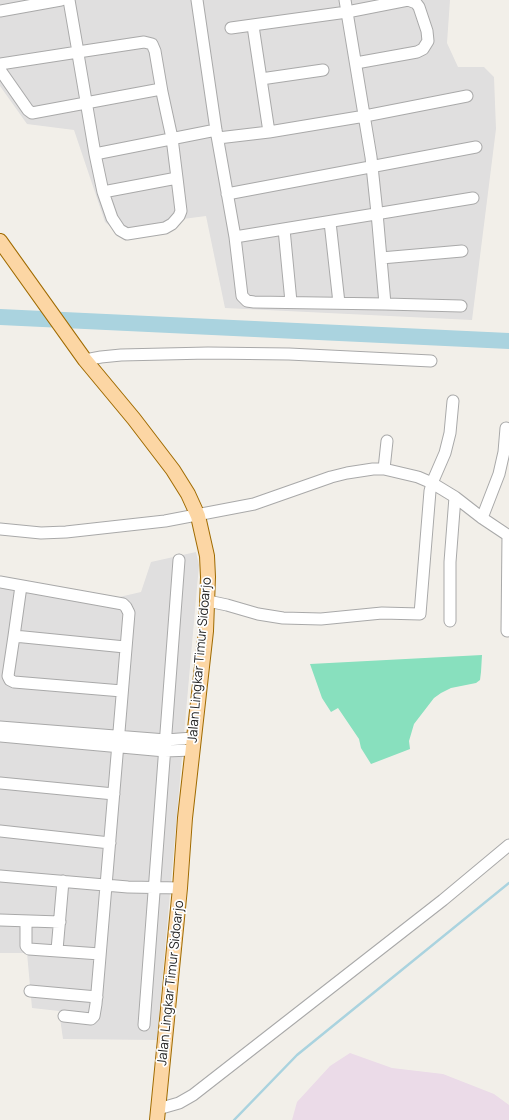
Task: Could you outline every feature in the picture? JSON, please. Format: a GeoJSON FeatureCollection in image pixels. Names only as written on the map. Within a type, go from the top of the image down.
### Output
{"type":"FeatureCollection","features":[{"type":"Feature","properties":{"kind":"main road","name":"Jalan Lingkar Timur Sidoarjo"},"geometry":{"type":"LineString","coordinates":[[0,241],[83,356],[137,422],[173,470],[188,494],[198,516],[207,556],[208,601],[206,631],[185,818],[180,888],[158,1114]]}},
{"type":"Feature","properties":{"kind":"street"},"geometry":{"type":"LineString","coordinates":[[0,11],[61,0]]}},
{"type":"Feature","properties":{"kind":"street"},"geometry":{"type":"LineString","coordinates":[[0,64],[78,52],[144,42],[149,42],[152,44],[155,51],[161,88],[172,138],[181,210],[179,216],[172,224],[164,228],[131,234],[122,233],[109,210],[103,192],[95,154],[87,103],[78,52],[69,0]]}},
{"type":"Feature","properties":{"kind":"street"},"geometry":{"type":"LineString","coordinates":[[197,0],[217,134],[235,237],[242,296],[247,302],[461,306]]}},
{"type":"Feature","properties":{"kind":"street"},"geometry":{"type":"LineString","coordinates":[[345,0],[372,166],[378,213],[385,304]]}},
{"type":"Feature","properties":{"kind":"street"},"geometry":{"type":"LineString","coordinates":[[231,28],[347,12],[411,0],[416,3],[419,7],[427,31],[428,41],[423,49],[417,52],[356,63]]}},
{"type":"Feature","properties":{"kind":"street"},"geometry":{"type":"LineString","coordinates":[[254,26],[269,132]]}},
{"type":"Feature","properties":{"kind":"street"},"geometry":{"type":"LineString","coordinates":[[0,70],[28,110],[32,113],[161,88]]}},
{"type":"Feature","properties":{"kind":"street"},"geometry":{"type":"LineString","coordinates":[[261,79],[323,70]]}},
{"type":"Feature","properties":{"kind":"street"},"geometry":{"type":"LineString","coordinates":[[95,154],[172,138],[217,134],[269,132],[364,116],[467,96]]}},
{"type":"Feature","properties":{"kind":"street"},"geometry":{"type":"LineString","coordinates":[[228,194],[476,147]]}},
{"type":"Feature","properties":{"kind":"street"},"geometry":{"type":"LineString","coordinates":[[103,192],[177,178]]}},
{"type":"Feature","properties":{"kind":"street"},"geometry":{"type":"LineString","coordinates":[[235,237],[473,198]]}},
{"type":"Feature","properties":{"kind":"street"},"geometry":{"type":"LineString","coordinates":[[330,222],[339,303]]}},
{"type":"Feature","properties":{"kind":"street"},"geometry":{"type":"LineString","coordinates":[[284,229],[291,302]]}},
{"type":"Feature","properties":{"kind":"street"},"geometry":{"type":"LineString","coordinates":[[381,258],[462,251]]}},
{"type":"Feature","properties":{"kind":"street"},"geometry":{"type":"LineString","coordinates":[[83,356],[208,353],[289,354],[431,361]]}},
{"type":"Feature","properties":{"kind":"street"},"geometry":{"type":"LineString","coordinates":[[208,601],[258,614],[296,619],[321,619],[382,613],[420,614],[430,491],[445,454],[450,433],[453,402]]}},
{"type":"Feature","properties":{"kind":"street"},"geometry":{"type":"LineString","coordinates":[[482,518],[499,474],[504,452],[506,428]]}},
{"type":"Feature","properties":{"kind":"street"},"geometry":{"type":"LineString","coordinates":[[384,469],[387,441]]}},
{"type":"Feature","properties":{"kind":"street"},"geometry":{"type":"LineString","coordinates":[[0,529],[66,532],[198,516],[254,504],[336,475],[361,470],[384,469],[418,477],[432,483],[455,497],[482,518],[508,535],[507,631]]}},
{"type":"Feature","properties":{"kind":"street"},"geometry":{"type":"LineString","coordinates":[[450,621],[450,562],[455,497]]}},
{"type":"Feature","properties":{"kind":"street"},"geometry":{"type":"LineString","coordinates":[[144,1025],[179,560]]}},
{"type":"Feature","properties":{"kind":"street"},"geometry":{"type":"LineString","coordinates":[[0,582],[124,604],[129,613],[117,741],[97,997],[94,1016],[92,1019],[64,1016]]}},
{"type":"Feature","properties":{"kind":"street"},"geometry":{"type":"LineString","coordinates":[[20,586],[8,676],[9,679],[12,681],[122,691]]}},
{"type":"Feature","properties":{"kind":"street"},"geometry":{"type":"LineString","coordinates":[[14,636],[125,648]]}},
{"type":"Feature","properties":{"kind":"street"},"geometry":{"type":"LineString","coordinates":[[0,727],[36,735]]}},
{"type":"Feature","properties":{"kind":"street"},"geometry":{"type":"LineString","coordinates":[[0,736],[36,735],[165,745],[193,744]]}},
{"type":"Feature","properties":{"kind":"street"},"geometry":{"type":"LineString","coordinates":[[0,783],[114,794]]}},
{"type":"Feature","properties":{"kind":"street"},"geometry":{"type":"LineString","coordinates":[[0,831],[110,843]]}},
{"type":"Feature","properties":{"kind":"street"},"geometry":{"type":"LineString","coordinates":[[158,1114],[192,1095],[418,919],[509,845]]}},
{"type":"Feature","properties":{"kind":"street"},"geometry":{"type":"LineString","coordinates":[[0,876],[106,885],[180,888]]}},
{"type":"Feature","properties":{"kind":"street"},"geometry":{"type":"LineString","coordinates":[[57,950],[64,881]]}},
{"type":"Feature","properties":{"kind":"street"},"geometry":{"type":"LineString","coordinates":[[0,920],[60,922]]}},
{"type":"Feature","properties":{"kind":"street"},"geometry":{"type":"LineString","coordinates":[[26,922],[26,942],[28,948],[30,949],[100,954]]}},
{"type":"Feature","properties":{"kind":"street"},"geometry":{"type":"LineString","coordinates":[[30,991],[97,997]]}},
{"type":"Feature","properties":{"kind":"shaded area"},"geometry":{"type":"Polygon","coordinates":[[[0,0],[450,0],[447,43],[458,67],[484,67],[494,77],[496,129],[472,320],[225,308],[206,216],[183,219],[169,233],[140,237],[122,236],[105,222],[74,130],[27,124],[0,86],[0,0]]]}},
{"type":"Feature","properties":{"kind":"shaded area"},"geometry":{"type":"Polygon","coordinates":[[[196,552],[199,565],[157,1040],[63,1039],[59,1011],[32,1008],[27,953],[0,953],[0,576],[70,592],[115,598],[141,592],[151,562],[196,552]]]}},
{"type":"Feature","properties":{"kind":"shaded area"},"geometry":{"type":"Polygon","coordinates":[[[350,1053],[392,1068],[443,1074],[494,1094],[509,1105],[509,1120],[292,1120],[297,1102],[330,1066],[350,1053]]]}},
{"type":"Feature","properties":{"kind":"green space"},"geometry":{"type":"Polygon","coordinates":[[[482,655],[480,680],[476,683],[451,688],[434,698],[414,724],[409,741],[410,749],[371,764],[361,748],[359,739],[338,708],[331,712],[322,698],[310,664],[482,655]]]}},
{"type":"Feature","properties":{"kind":"waterway"},"geometry":{"type":"LineString","coordinates":[[0,317],[509,341]]}},
{"type":"Feature","properties":{"kind":"waterway"},"geometry":{"type":"LineString","coordinates":[[234,1120],[297,1055],[509,883]]}}]}
